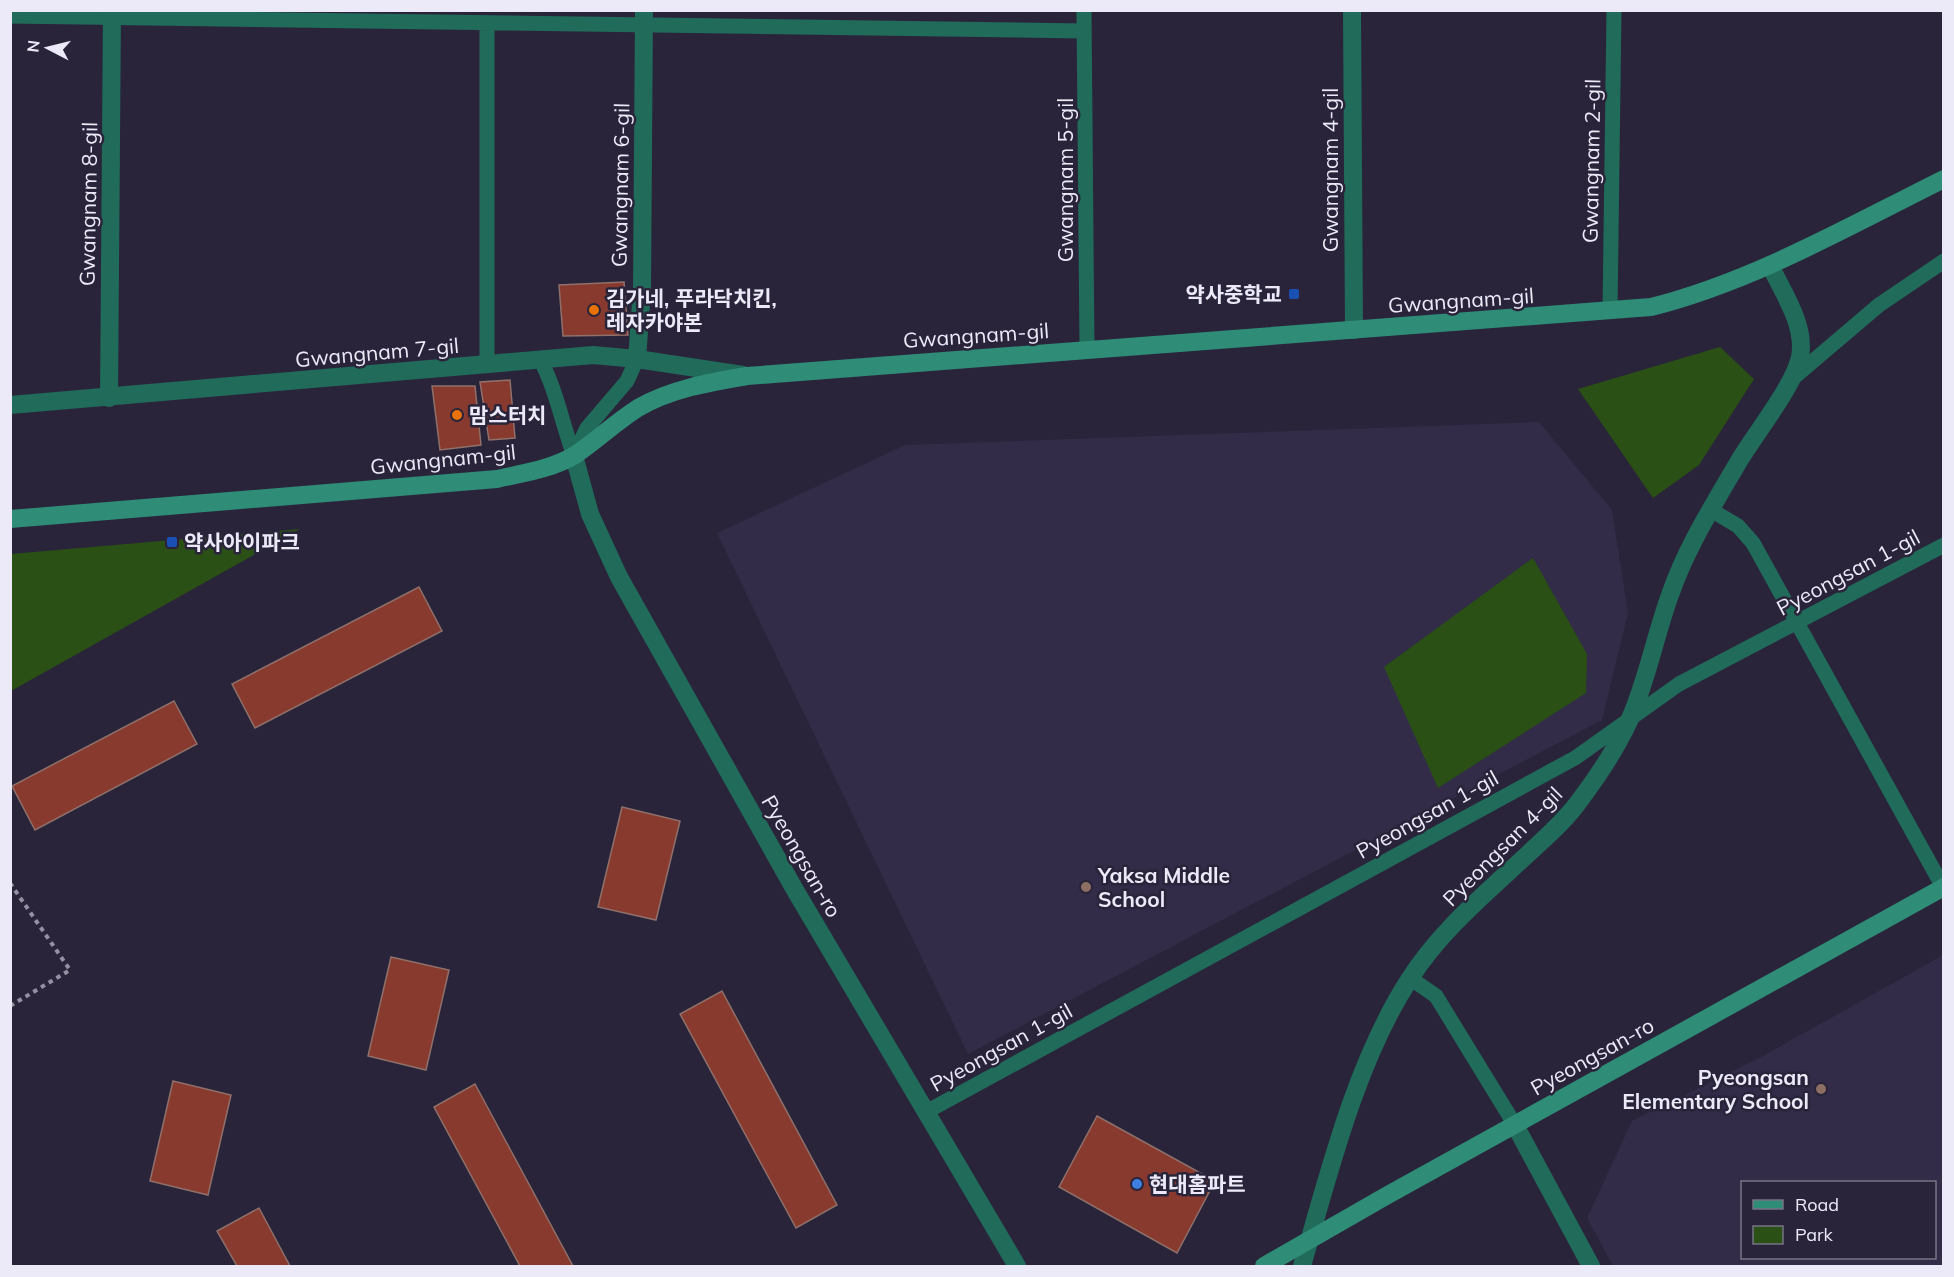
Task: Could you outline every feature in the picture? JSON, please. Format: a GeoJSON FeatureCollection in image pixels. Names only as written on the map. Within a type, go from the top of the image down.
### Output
{"type":"FeatureCollection","features":[{"type":"Feature","properties":{"kind":"main road","name":"Gwangnam-gil"},"geometry":{"type":"LineString","coordinates":[[10,519],[497,479],[533,471],[574,456],[639,407],[673,393],[747,375],[1651,307],[1690,297],[1770,265],[1944,179]]}},
{"type":"Feature","properties":{"kind":"main road","name":"Pyeongsan-ro"},"geometry":{"type":"LineString","coordinates":[[1264,1266],[1943,887]]}},
{"type":"Feature","properties":{"kind":"street","name":"Gwangnam 4-gil"},"geometry":{"type":"LineString","coordinates":[[1352,10],[1354,330]]}},
{"type":"Feature","properties":{"kind":"street","name":"Gwangnam 8-gil"},"geometry":{"type":"LineString","coordinates":[[109,398],[112,14]]}},
{"type":"Feature","properties":{"kind":"street","name":"Gwangnam 6-gil"},"geometry":{"type":"LineString","coordinates":[[637,359],[642,290],[644,17]]}},
{"type":"Feature","properties":{"kind":"street","name":"Pyeongsan 4-gil"},"geometry":{"type":"LineString","coordinates":[[1302,1266],[1341,1138],[1364,1072],[1389,1014],[1410,978],[1438,942],[1478,900],[1579,803],[1610,755],[1629,721],[1644,681],[1669,596],[1683,561],[1739,461],[1790,381],[1799,358],[1801,338],[1795,317],[1770,265]]}},
{"type":"Feature","properties":{"kind":"street","name":"Gwangnam 7-gil"},"geometry":{"type":"LineString","coordinates":[[10,405],[593,355],[747,375]]}},
{"type":"Feature","properties":{"kind":"street","name":"Pyeongsan-ro"},"geometry":{"type":"LineString","coordinates":[[574,456],[590,514],[619,577],[795,890],[1017,1266]]}},
{"type":"Feature","properties":{"kind":"street"},"geometry":{"type":"LineString","coordinates":[[1515,1125],[1591,1266]]}},
{"type":"Feature","properties":{"kind":"lane","name":"Gwangnam 5-gil"},"geometry":{"type":"LineString","coordinates":[[1084,10],[1087,350]]}},
{"type":"Feature","properties":{"kind":"lane","name":"Gwangnam 2-gil"},"geometry":{"type":"LineString","coordinates":[[1610,311],[1614,10]]}},
{"type":"Feature","properties":{"kind":"lane"},"geometry":{"type":"LineString","coordinates":[[10,16],[112,14],[375,16],[487,23],[644,17],[1084,31]]}},
{"type":"Feature","properties":{"kind":"lane"},"geometry":{"type":"LineString","coordinates":[[487,23],[487,364]]}},
{"type":"Feature","properties":{"kind":"lane"},"geometry":{"type":"LineString","coordinates":[[1790,381],[1879,305],[1944,261]]}},
{"type":"Feature","properties":{"kind":"lane"},"geometry":{"type":"LineString","coordinates":[[540,359],[551,379],[562,423],[574,456]]}},
{"type":"Feature","properties":{"kind":"lane"},"geometry":{"type":"LineString","coordinates":[[574,456],[587,429],[627,381],[637,359]]}},
{"type":"Feature","properties":{"kind":"lane"},"geometry":{"type":"LineString","coordinates":[[1711,510],[1738,526],[1753,543],[1943,887]]}},
{"type":"Feature","properties":{"kind":"lane","name":"Pyeongsan 1-gil"},"geometry":{"type":"LineString","coordinates":[[926,1112],[1575,758],[1680,684],[1944,545]]}},
{"type":"Feature","properties":{"kind":"lane"},"geometry":{"type":"LineString","coordinates":[[1410,978],[1436,996],[1515,1125]]}},
{"type":"Feature","properties":{"kind":"path"},"geometry":{"type":"LineString","coordinates":[[10,883],[70,970],[10,1006]]}},
{"type":"Feature","properties":{"kind":"shaded area","name":"Yaksa Middle School"},"geometry":{"type":"Polygon","coordinates":[[[1539,422],[1612,510],[1628,613],[1602,720],[968,1054],[717,533],[905,445],[1539,422]]]}},
{"type":"Feature","properties":{"kind":"shaded area","name":"Pyeongsan Elementary School"},"geometry":{"type":"Polygon","coordinates":[[[1943,955],[1943,1266],[1613,1266],[1587,1218],[1632,1121],[1763,1056],[1943,955]]]}},
{"type":"Feature","properties":{"kind":"green space"},"geometry":{"type":"Polygon","coordinates":[[[1720,347],[1754,379],[1699,465],[1653,498],[1578,389],[1720,347]]]}},
{"type":"Feature","properties":{"kind":"green space"},"geometry":{"type":"Polygon","coordinates":[[[300,529],[11,691],[11,554],[300,529]]]}},
{"type":"Feature","properties":{"kind":"green space"},"geometry":{"type":"Polygon","coordinates":[[[1533,558],[1587,654],[1586,693],[1438,788],[1384,667],[1533,558]]]}},
{"type":"Feature","properties":{"kind":"building","name":"김가네, 푸라닥치킨, 레자카야본"},"geometry":{"type":"Polygon","coordinates":[[[624,282],[628,335],[563,336],[559,285],[624,282]]]}},
{"type":"Feature","properties":{"kind":"building"},"geometry":{"type":"Polygon","coordinates":[[[510,380],[515,438],[489,440],[480,382],[510,380]]]}},
{"type":"Feature","properties":{"kind":"building","name":"맘스터치"},"geometry":{"type":"Polygon","coordinates":[[[432,386],[475,386],[481,445],[440,450],[432,386]]]}},
{"type":"Feature","properties":{"kind":"building"},"geometry":{"type":"Polygon","coordinates":[[[419,587],[442,631],[255,728],[232,684],[419,587]]]}},
{"type":"Feature","properties":{"kind":"building"},"geometry":{"type":"Polygon","coordinates":[[[174,701],[197,744],[35,830],[12,786],[174,701]]]}},
{"type":"Feature","properties":{"kind":"building"},"geometry":{"type":"Polygon","coordinates":[[[622,807],[680,821],[656,920],[598,907],[622,807]]]}},
{"type":"Feature","properties":{"kind":"building"},"geometry":{"type":"Polygon","coordinates":[[[391,957],[449,970],[426,1070],[368,1056],[391,957]]]}},
{"type":"Feature","properties":{"kind":"building"},"geometry":{"type":"Polygon","coordinates":[[[722,991],[837,1205],[796,1228],[680,1014],[722,991]]]}},
{"type":"Feature","properties":{"kind":"building"},"geometry":{"type":"Polygon","coordinates":[[[173,1081],[231,1095],[208,1195],[150,1181],[173,1081]]]}},
{"type":"Feature","properties":{"kind":"building"},"geometry":{"type":"Polygon","coordinates":[[[475,1084],[573,1266],[520,1266],[434,1107],[475,1084]]]}},
{"type":"Feature","properties":{"kind":"building","name":"현대홈파트"},"geometry":{"type":"Polygon","coordinates":[[[1097,1116],[1215,1181],[1177,1253],[1059,1187],[1097,1116]]]}},
{"type":"Feature","properties":{"kind":"building"},"geometry":{"type":"Polygon","coordinates":[[[259,1208],[290,1266],[237,1266],[217,1231],[259,1208]]]}},
{"type":"Feature","properties":{"kind":"place","name":"약사중학교"},"geometry":{"type":"Point","coordinates":[1294,294]}},
{"type":"Feature","properties":{"kind":"place","name":"김가네, 푸라닥치킨, 레자카야본"},"geometry":{"type":"Point","coordinates":[594,310]}},
{"type":"Feature","properties":{"kind":"place","name":"맘스터치"},"geometry":{"type":"Point","coordinates":[457,415]}},
{"type":"Feature","properties":{"kind":"place","name":"약사아이파크"},"geometry":{"type":"Point","coordinates":[172,542]}},
{"type":"Feature","properties":{"kind":"place","name":"Yaksa Middle School"},"geometry":{"type":"Point","coordinates":[1086,887]}},
{"type":"Feature","properties":{"kind":"place","name":"Pyeongsan Elementary School"},"geometry":{"type":"Point","coordinates":[1821,1089]}},
{"type":"Feature","properties":{"kind":"place","name":"현대홈파트"},"geometry":{"type":"Point","coordinates":[1137,1184]}}]}
